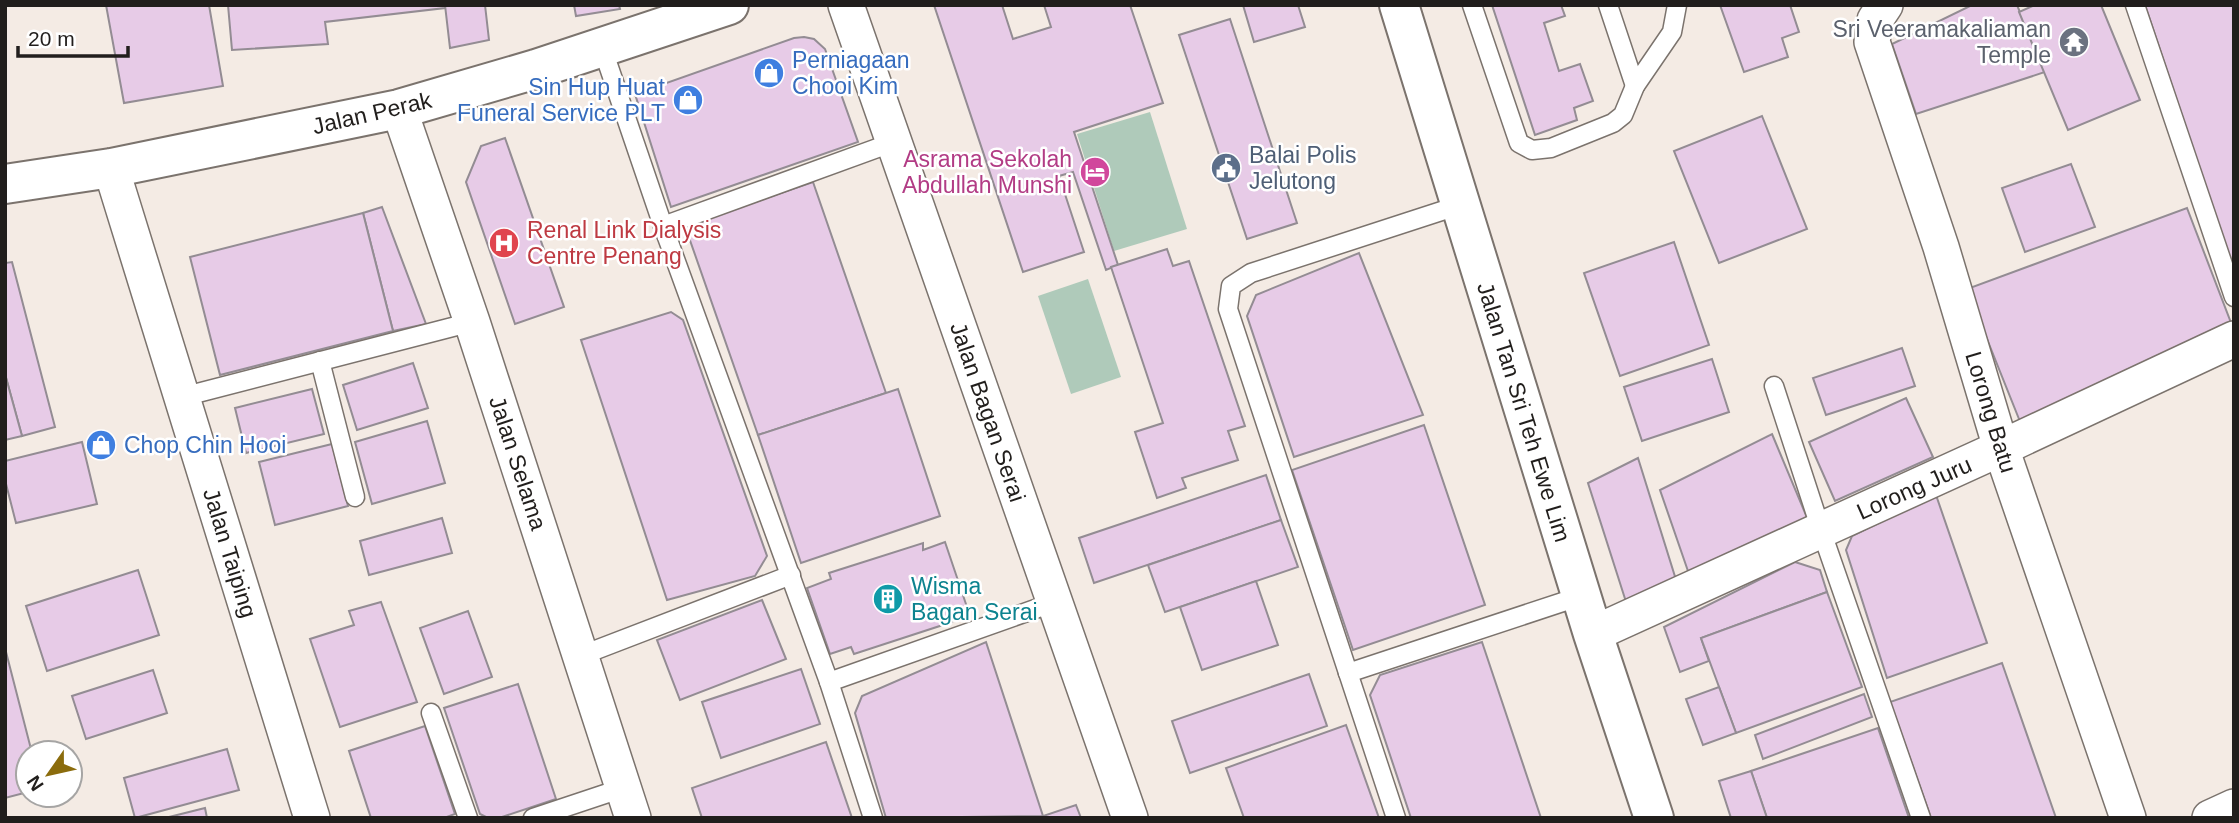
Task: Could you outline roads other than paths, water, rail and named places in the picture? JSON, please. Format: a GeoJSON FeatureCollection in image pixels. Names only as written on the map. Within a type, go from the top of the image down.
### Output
{"type":"FeatureCollection","features":[{"type":"Feature","properties":{"kind":"main road","name":"Jalan Perak"},"geometry":{"type":"LineString","coordinates":[[5,184],[111,168],[399,109],[729,5]]}},
{"type":"Feature","properties":{"kind":"main road","name":"Jalan Tan Sri Teh Ewe Lim"},"geometry":{"type":"LineString","coordinates":[[1399,5],[1581,596],[1654,818]]}},
{"type":"Feature","properties":{"kind":"street","name":"Jalan Bagan Serai"},"geometry":{"type":"LineString","coordinates":[[846,5],[1130,818]]}},
{"type":"Feature","properties":{"kind":"street","name":"Lorong Batu"},"geometry":{"type":"LineString","coordinates":[[1885,5],[1875,20],[1872,42],[1941,247],[2001,449],[2128,818]]}},
{"type":"Feature","properties":{"kind":"street","name":"Jalan Selama"},"geometry":{"type":"LineString","coordinates":[[399,109],[472,322],[628,803]]}},
{"type":"Feature","properties":{"kind":"street","name":"Jalan Taiping"},"geometry":{"type":"LineString","coordinates":[[111,168],[312,818]]}},
{"type":"Feature","properties":{"kind":"street","name":"Lorong Juru"},"geometry":{"type":"LineString","coordinates":[[1593,634],[2001,449],[2234,339]]}},
{"type":"Feature","properties":{"kind":"street"},"geometry":{"type":"LineString","coordinates":[[2210,818],[2234,807]]}},
{"type":"Feature","properties":{"kind":"lane"},"geometry":{"type":"LineString","coordinates":[[1472,5],[1519,143],[1532,150],[1552,148],[1613,123],[1623,115],[1635,86],[1672,32],[1677,5]]}},
{"type":"Feature","properties":{"kind":"lane"},"geometry":{"type":"LineString","coordinates":[[1608,5],[1635,86]]}},
{"type":"Feature","properties":{"kind":"lane"},"geometry":{"type":"LineString","coordinates":[[2135,5],[2234,298]]}},
{"type":"Feature","properties":{"kind":"lane"},"geometry":{"type":"LineString","coordinates":[[602,47],[663,226],[829,682],[873,818]]}},
{"type":"Feature","properties":{"kind":"lane"},"geometry":{"type":"LineString","coordinates":[[663,226],[894,142]]}},
{"type":"Feature","properties":{"kind":"lane"},"geometry":{"type":"LineString","coordinates":[[1396,818],[1228,309],[1231,286],[1251,273],[1460,205]]}},
{"type":"Feature","properties":{"kind":"lane"},"geometry":{"type":"LineString","coordinates":[[182,397],[472,322]]}},
{"type":"Feature","properties":{"kind":"lane"},"geometry":{"type":"LineString","coordinates":[[320,361],[355,496]]}},
{"type":"Feature","properties":{"kind":"lane"},"geometry":{"type":"LineString","coordinates":[[1774,387],[1921,818]]}},
{"type":"Feature","properties":{"kind":"lane"},"geometry":{"type":"LineString","coordinates":[[580,656],[791,575]]}},
{"type":"Feature","properties":{"kind":"lane"},"geometry":{"type":"LineString","coordinates":[[1348,673],[1581,596]]}},
{"type":"Feature","properties":{"kind":"lane"},"geometry":{"type":"LineString","coordinates":[[829,682],[1055,602]]}},
{"type":"Feature","properties":{"kind":"lane"},"geometry":{"type":"LineString","coordinates":[[431,713],[468,818]]}},
{"type":"Feature","properties":{"kind":"lane"},"geometry":{"type":"LineString","coordinates":[[533,818],[628,803]]}},
{"type":"Feature","properties":{"kind":"place","name":"Sri Veeramakaliaman Temple"},"geometry":{"type":"Point","coordinates":[2074,42]}},
{"type":"Feature","properties":{"kind":"place","name":"Perniagaan Chooi Kim"},"geometry":{"type":"Point","coordinates":[769,73]}},
{"type":"Feature","properties":{"kind":"place","name":"Sin Hup Huat Funeral Service PLT"},"geometry":{"type":"Point","coordinates":[688,100]}},
{"type":"Feature","properties":{"kind":"place","name":"Balai Polis Jelutong"},"geometry":{"type":"Point","coordinates":[1226,168]}},
{"type":"Feature","properties":{"kind":"place","name":"Asrama Sekolah Abdullah Munshi"},"geometry":{"type":"Point","coordinates":[1095,172]}},
{"type":"Feature","properties":{"kind":"place","name":"Renal Link Dialysis Centre Penang"},"geometry":{"type":"Point","coordinates":[504,243]}},
{"type":"Feature","properties":{"kind":"place","name":"Chop Chin Hooi"},"geometry":{"type":"Point","coordinates":[101,445]}},
{"type":"Feature","properties":{"kind":"place","name":"Wisma Bagan Serai"},"geometry":{"type":"Point","coordinates":[888,599]}}]}
